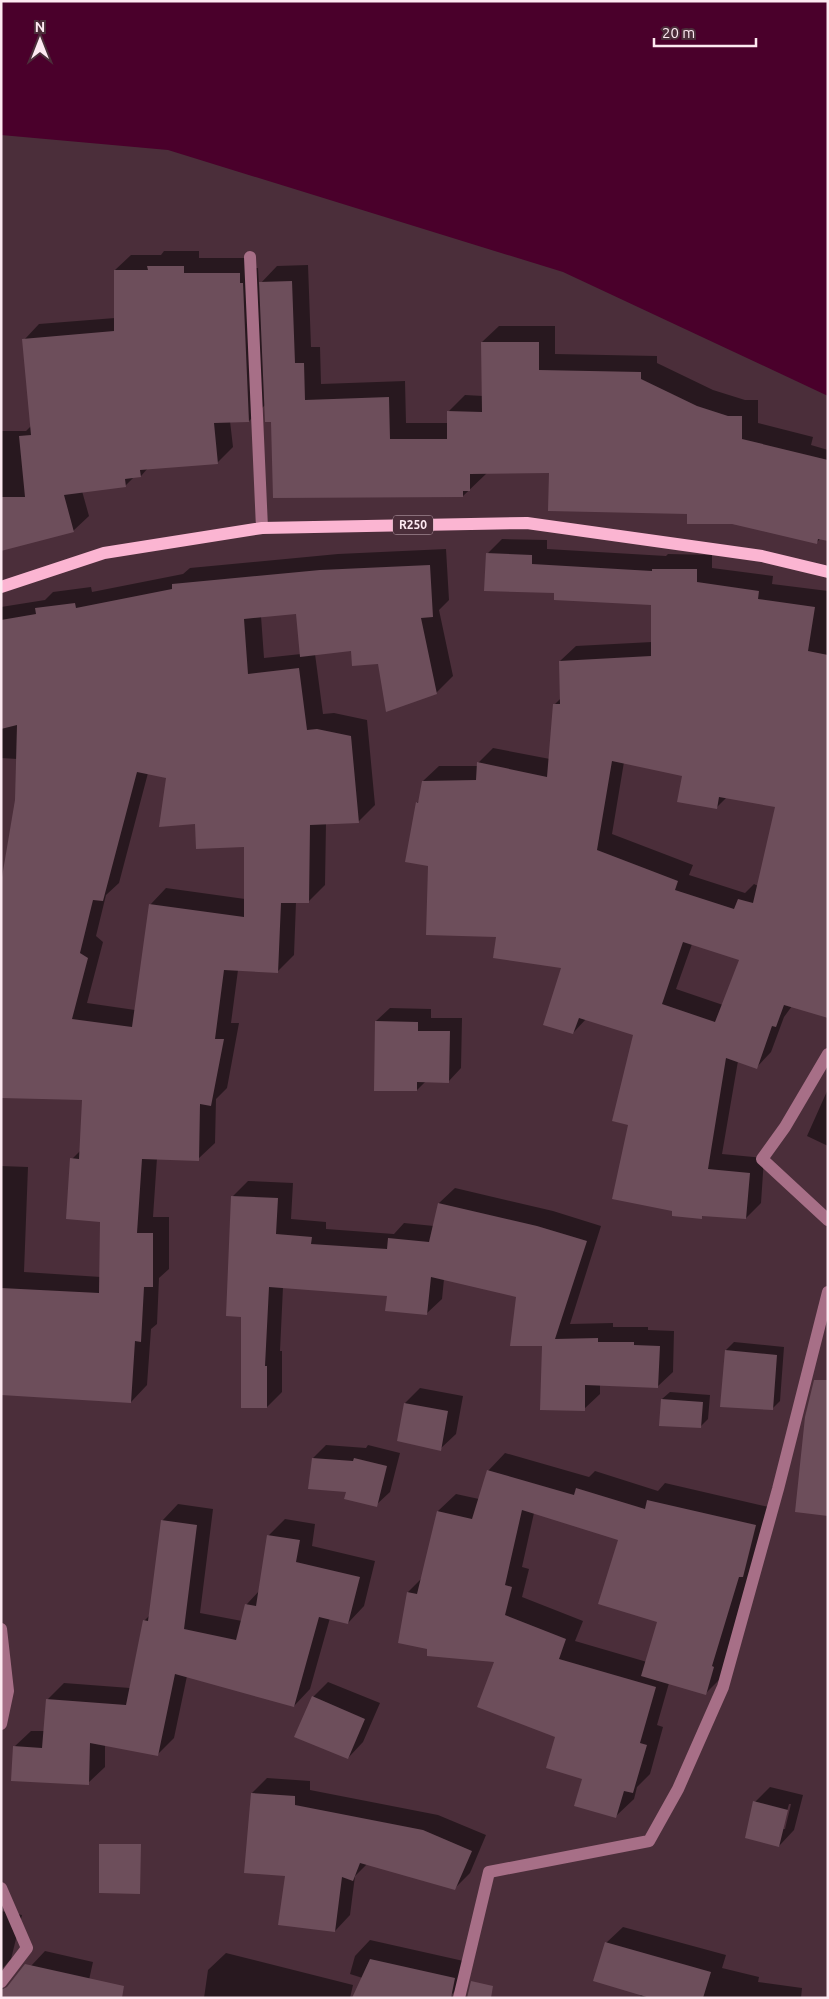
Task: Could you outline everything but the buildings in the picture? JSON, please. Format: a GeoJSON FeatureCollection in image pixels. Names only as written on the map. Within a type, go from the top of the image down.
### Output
{"type":"FeatureCollection","features":[{"type":"Feature","properties":{"kind":"main road","name":"R250"},"geometry":{"type":"LineString","coordinates":[[1,587],[104,553],[262,528],[527,523],[762,556],[828,572]]}},
{"type":"Feature","properties":{"kind":"street"},"geometry":{"type":"LineString","coordinates":[[250,257],[262,528]]}},
{"type":"Feature","properties":{"kind":"street"},"geometry":{"type":"LineString","coordinates":[[828,1054],[785,1127],[762,1159],[828,1220]]}},
{"type":"Feature","properties":{"kind":"street"},"geometry":{"type":"LineString","coordinates":[[460,1998],[489,1872],[649,1841],[678,1789],[723,1687],[778,1489],[828,1292]]}},
{"type":"Feature","properties":{"kind":"street"},"geometry":{"type":"LineString","coordinates":[[1,1629],[8,1691],[1,1724]]}},
{"type":"Feature","properties":{"kind":"street"},"geometry":{"type":"LineString","coordinates":[[1,1888],[27,1948],[1,1982]]}},
{"type":"Feature","properties":{"kind":"shaded area"},"geometry":{"type":"Polygon","coordinates":[[[1,1],[828,1],[828,396],[563,272],[168,150],[1,135],[1,1]]]}}]}
